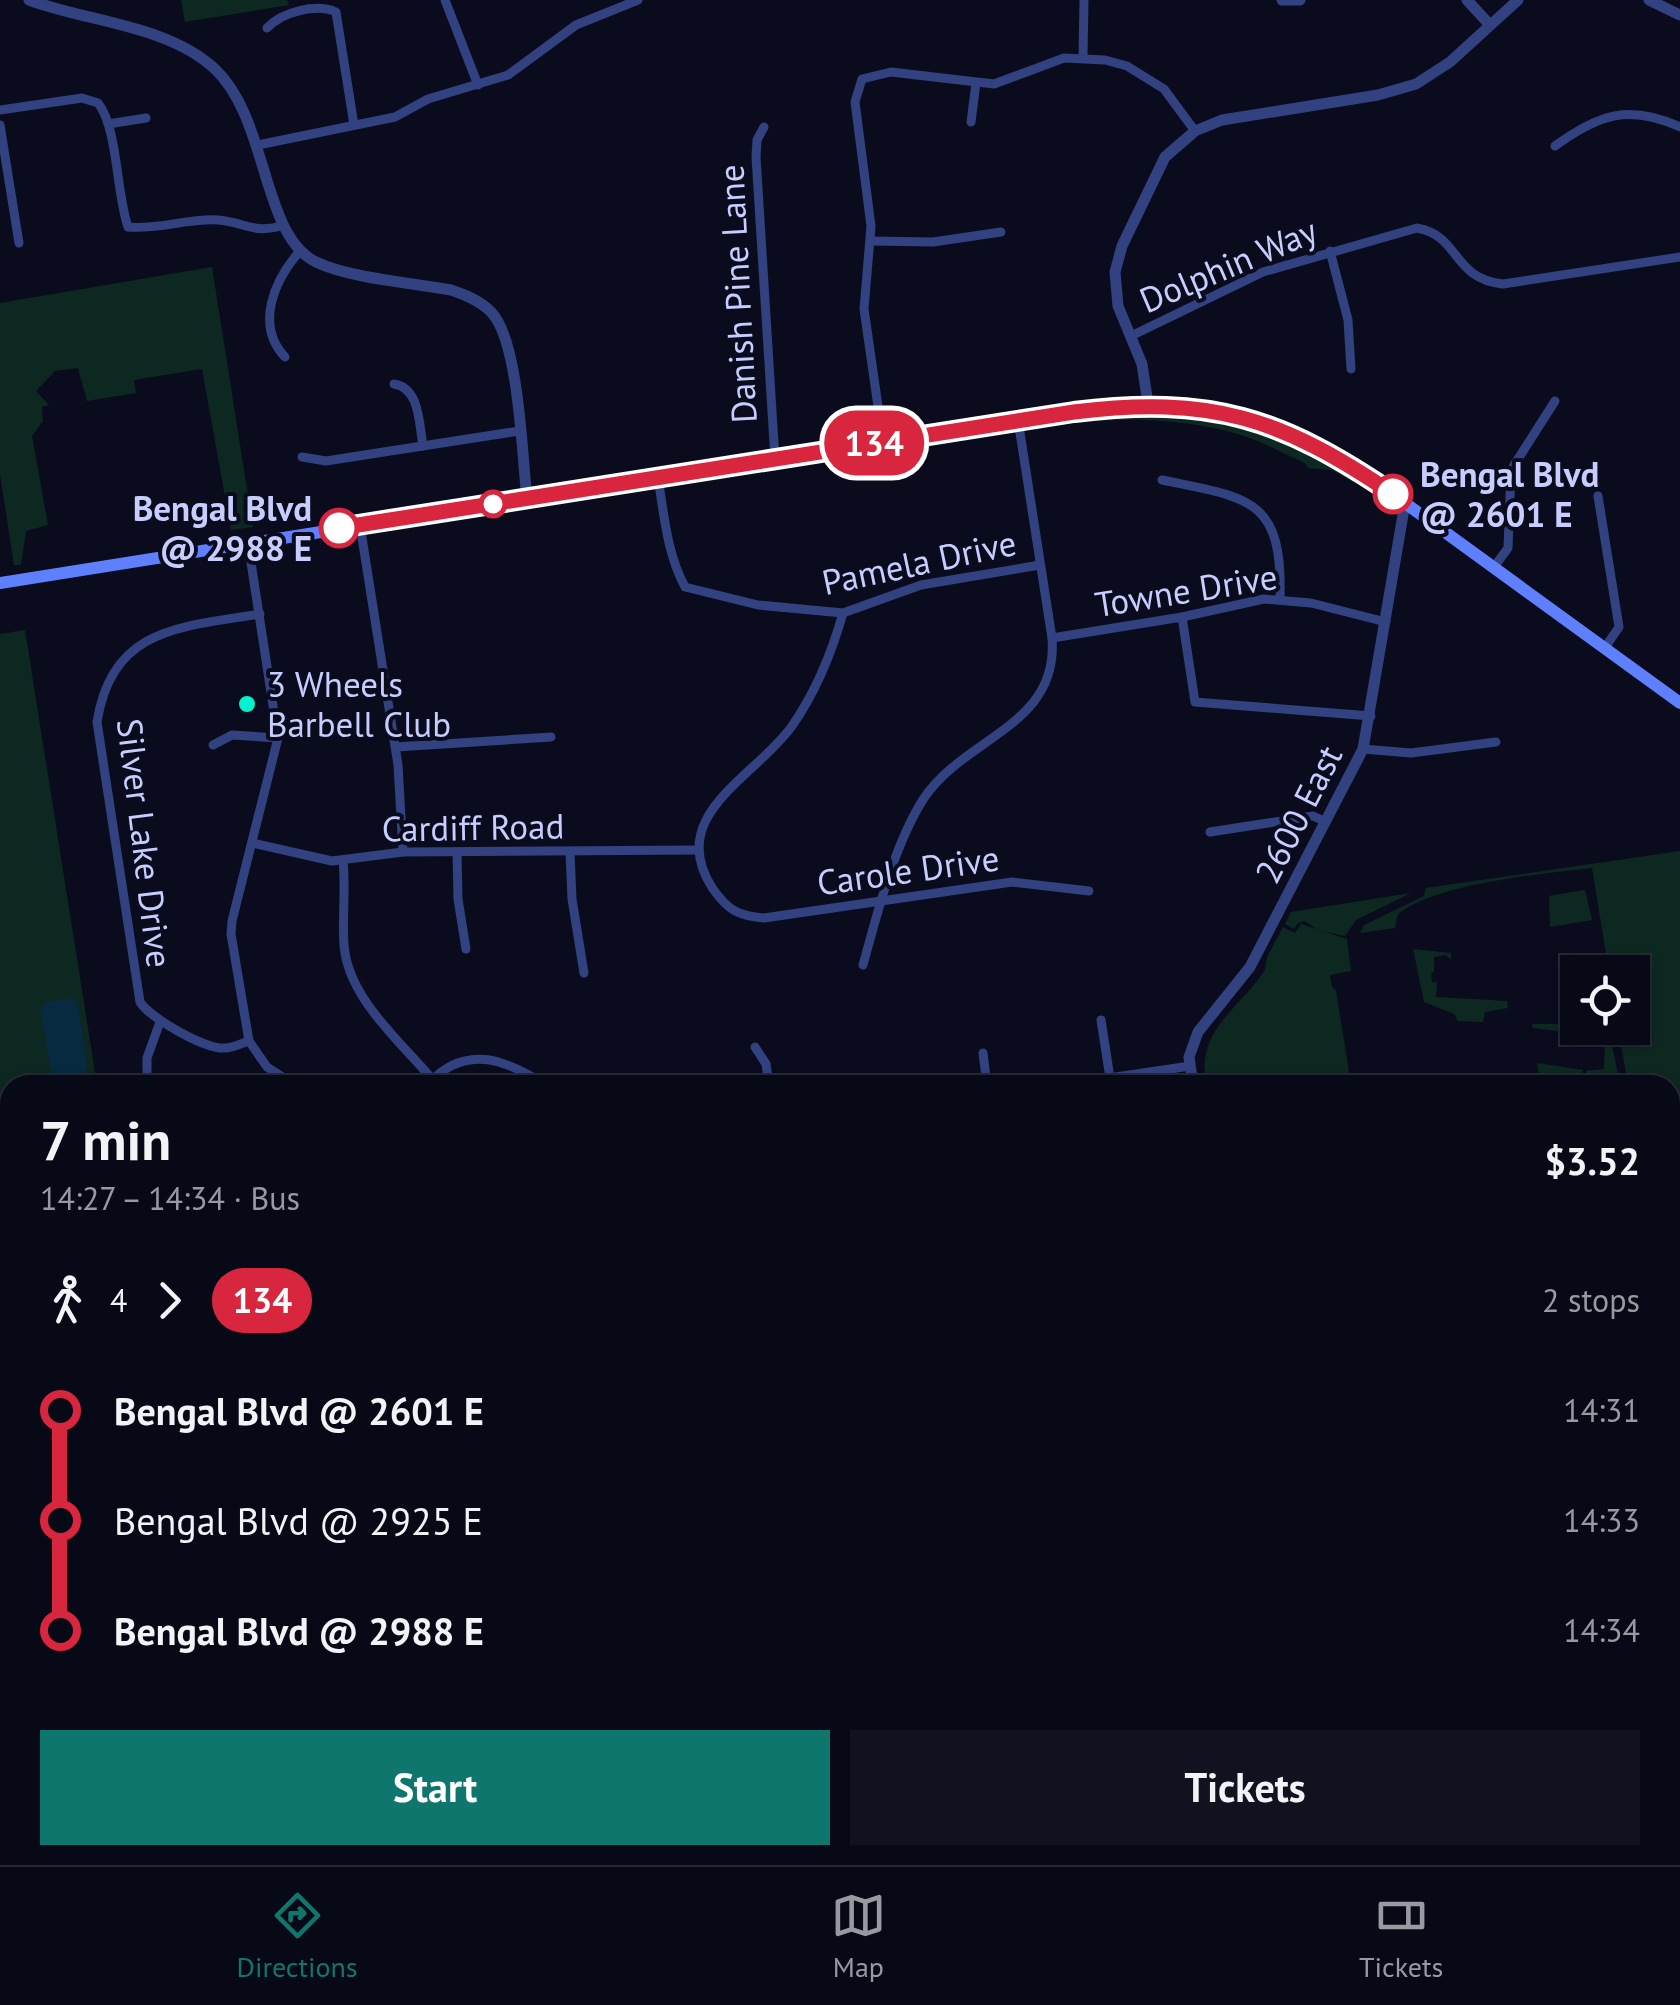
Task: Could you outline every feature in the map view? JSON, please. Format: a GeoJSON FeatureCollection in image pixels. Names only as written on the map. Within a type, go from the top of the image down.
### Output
{"type":"FeatureCollection","features":[{"type":"Feature","properties":{"kind":"main road"},"geometry":{"type":"LineString","coordinates":[[0,583],[1018,420],[1148,404],[1217,412],[1277,428],[1334,454],[1680,702]]}},
{"type":"Feature","properties":{"kind":"street"},"geometry":{"type":"LineString","coordinates":[[29,0],[157,36],[194,53],[215,69],[240,100],[282,226],[299,252],[331,268],[451,290],[484,305],[498,322],[508,346],[527,498]]}},
{"type":"Feature","properties":{"kind":"street"},"geometry":{"type":"LineString","coordinates":[[445,0],[478,85]]}},
{"type":"Feature","properties":{"kind":"street"},"geometry":{"type":"LineString","coordinates":[[258,145],[395,117],[428,100],[508,75],[576,26],[638,0]]}},
{"type":"Feature","properties":{"kind":"street"},"geometry":{"type":"LineString","coordinates":[[1083,57],[1084,0]]}},
{"type":"Feature","properties":{"kind":"street"},"geometry":{"type":"LineString","coordinates":[[1282,0],[1300,0]]}},
{"type":"Feature","properties":{"kind":"street"},"geometry":{"type":"LineString","coordinates":[[1467,0],[1489,24]]}},
{"type":"Feature","properties":{"kind":"street"},"geometry":{"type":"LineString","coordinates":[[1148,404],[1142,364],[1115,289],[1122,246],[1165,157],[1195,131],[1222,120],[1398,91],[1434,74],[1518,0]]}},
{"type":"Feature","properties":{"kind":"street"},"geometry":{"type":"LineString","coordinates":[[1648,0],[1680,15]]}},
{"type":"Feature","properties":{"kind":"street"},"geometry":{"type":"LineString","coordinates":[[267,28],[287,14],[324,8],[336,12],[354,125]]}},
{"type":"Feature","properties":{"kind":"street"},"geometry":{"type":"LineString","coordinates":[[883,442],[864,309],[871,241],[855,102],[862,79],[876,73],[976,83],[1009,81],[1045,64],[1083,57],[1105,60],[1147,76],[1177,104],[1195,131]]}},
{"type":"Feature","properties":{"kind":"street"},"geometry":{"type":"LineString","coordinates":[[971,122],[976,83]]}},
{"type":"Feature","properties":{"kind":"street"},"geometry":{"type":"LineString","coordinates":[[0,110],[82,98],[98,103],[108,124],[128,227],[147,229],[217,220],[259,231],[282,226]]}},
{"type":"Feature","properties":{"kind":"street"},"geometry":{"type":"LineString","coordinates":[[1555,146],[1601,118],[1622,114],[1643,114],[1680,127]]}},
{"type":"Feature","properties":{"kind":"street"},"geometry":{"type":"LineString","coordinates":[[108,124],[146,118]]}},
{"type":"Feature","properties":{"kind":"street"},"geometry":{"type":"LineString","coordinates":[[0,125],[19,243]]}},
{"type":"Feature","properties":{"kind":"street","name":"Danish Pine Lane"},"geometry":{"type":"LineString","coordinates":[[764,126],[757,140],[756,157],[775,460]]}},
{"type":"Feature","properties":{"kind":"street","name":"Dolphin Way"},"geometry":{"type":"LineString","coordinates":[[1130,336],[1264,272],[1404,230],[1430,230],[1441,236],[1474,276],[1503,284],[1680,257]]}},
{"type":"Feature","properties":{"kind":"street"},"geometry":{"type":"LineString","coordinates":[[871,241],[934,242],[1001,232]]}},
{"type":"Feature","properties":{"kind":"street"},"geometry":{"type":"LineString","coordinates":[[1330,251],[1348,320],[1350,370]]}},
{"type":"Feature","properties":{"kind":"street"},"geometry":{"type":"LineString","coordinates":[[285,358],[274,340],[270,304],[277,284],[299,252]]}},
{"type":"Feature","properties":{"kind":"street"},"geometry":{"type":"LineString","coordinates":[[394,384],[410,392],[422,446]]}},
{"type":"Feature","properties":{"kind":"street"},"geometry":{"type":"LineString","coordinates":[[1494,567],[1508,548],[1511,470],[1555,401]]}},
{"type":"Feature","properties":{"kind":"street"},"geometry":{"type":"LineString","coordinates":[[862,964],[899,849],[925,797],[967,754],[1024,714],[1046,687],[1052,670],[1052,638],[1018,420]]}},
{"type":"Feature","properties":{"kind":"street"},"geometry":{"type":"LineString","coordinates":[[302,456],[326,461],[519,431]]}},
{"type":"Feature","properties":{"kind":"street","name":"Pamela Drive"},"geometry":{"type":"LineString","coordinates":[[658,478],[671,553],[685,586],[758,606],[843,613],[922,585],[1040,565]]}},
{"type":"Feature","properties":{"kind":"street"},"geometry":{"type":"LineString","coordinates":[[1162,480],[1226,492],[1263,516],[1278,543],[1280,598]]}},
{"type":"Feature","properties":{"kind":"street"},"geometry":{"type":"LineString","coordinates":[[1598,496],[1618,627],[1604,649]]}},
{"type":"Feature","properties":{"kind":"street","name":"2600 East"},"geometry":{"type":"LineString","coordinates":[[1190,1066],[1198,1032],[1250,967],[1364,749],[1405,503]]}},
{"type":"Feature","properties":{"kind":"street"},"geometry":{"type":"LineString","coordinates":[[360,525],[396,748],[402,852]]}},
{"type":"Feature","properties":{"kind":"street"},"geometry":{"type":"LineString","coordinates":[[248,544],[278,738],[231,934],[249,1041],[268,1066],[281,1075]]}},
{"type":"Feature","properties":{"kind":"street","name":"Towne Drive"},"geometry":{"type":"LineString","coordinates":[[1052,638],[1280,598],[1386,622]]}},
{"type":"Feature","properties":{"kind":"street"},"geometry":{"type":"LineString","coordinates":[[698,850],[708,812],[722,794],[773,751],[806,704],[843,613]]}},
{"type":"Feature","properties":{"kind":"street","name":"Silver Lake Drive"},"geometry":{"type":"LineString","coordinates":[[160,1022],[145,1010],[137,992],[98,741],[100,703],[117,666],[143,642],[178,627],[260,614]]}},
{"type":"Feature","properties":{"kind":"street"},"geometry":{"type":"LineString","coordinates":[[1182,617],[1195,702],[1371,716]]}},
{"type":"Feature","properties":{"kind":"street"},"geometry":{"type":"LineString","coordinates":[[213,745],[232,735],[278,738]]}},
{"type":"Feature","properties":{"kind":"street"},"geometry":{"type":"LineString","coordinates":[[396,748],[551,737]]}},
{"type":"Feature","properties":{"kind":"street"},"geometry":{"type":"LineString","coordinates":[[1364,749],[1411,754],[1496,742]]}},
{"type":"Feature","properties":{"kind":"street"},"geometry":{"type":"LineString","coordinates":[[1210,832],[1313,816],[1326,822]]}},
{"type":"Feature","properties":{"kind":"street","name":"Cardiff Road"},"geometry":{"type":"LineString","coordinates":[[252,843],[320,860],[402,852],[698,850]]}},
{"type":"Feature","properties":{"kind":"street","name":"Carole Drive"},"geometry":{"type":"LineString","coordinates":[[698,850],[708,880],[734,913],[748,917],[779,916],[1012,882],[1089,891]]}},
{"type":"Feature","properties":{"kind":"street"},"geometry":{"type":"LineString","coordinates":[[457,852],[459,911],[466,949]]}},
{"type":"Feature","properties":{"kind":"street"},"geometry":{"type":"LineString","coordinates":[[570,852],[572,899],[584,973]]}},
{"type":"Feature","properties":{"kind":"street"},"geometry":{"type":"LineString","coordinates":[[343,860],[344,947],[356,986],[425,1075]]}},
{"type":"Feature","properties":{"kind":"street"},"geometry":{"type":"LineString","coordinates":[[1101,1020],[1110,1075]]}},
{"type":"Feature","properties":{"kind":"street"},"geometry":{"type":"LineString","coordinates":[[147,1075],[147,1058],[160,1022],[223,1049],[249,1041]]}},
{"type":"Feature","properties":{"kind":"street"},"geometry":{"type":"LineString","coordinates":[[755,1047],[766,1064],[768,1075]]}},
{"type":"Feature","properties":{"kind":"street"},"geometry":{"type":"LineString","coordinates":[[982,1052],[985,1075]]}},
{"type":"Feature","properties":{"kind":"street"},"geometry":{"type":"LineString","coordinates":[[441,1075],[464,1061],[491,1059],[531,1075]]}},
{"type":"Feature","properties":{"kind":"street"},"geometry":{"type":"LineString","coordinates":[[1130,1075],[1190,1066],[1191,1075]]}},
{"type":"Feature","properties":{"kind":"green space"},"geometry":{"type":"Polygon","coordinates":[[[181,0],[287,0],[289,5],[185,22],[181,0]]]}},
{"type":"Feature","properties":{"kind":"green space"},"geometry":{"type":"Polygon","coordinates":[[[212,267],[253,527],[231,530],[202,369],[134,380],[136,393],[87,401],[78,368],[55,371],[36,391],[49,405],[42,407],[43,421],[32,436],[48,525],[26,531],[21,565],[14,565],[0,474],[0,303],[212,267]]]}},
{"type":"Feature","properties":{"kind":"green space"},"geometry":{"type":"Polygon","coordinates":[[[1152,412],[1203,419],[1260,434],[1314,456],[1356,484],[1332,470],[1308,468],[1305,463],[1252,439],[1210,427],[1134,420],[1082,422],[1034,430],[1041,426],[1152,412]]]}},
{"type":"Feature","properties":{"kind":"green space"},"geometry":{"type":"Polygon","coordinates":[[[25,630],[95,1075],[0,1075],[0,634],[25,630]]]}},
{"type":"Feature","properties":{"kind":"green space"},"geometry":{"type":"Polygon","coordinates":[[[1680,851],[1680,1075],[1626,1075],[1621,1045],[1650,1045],[1650,955],[1606,955],[1592,868],[1463,887],[1415,903],[1398,914],[1395,928],[1360,933],[1364,925],[1424,896],[1426,888],[1680,851]]]}},
{"type":"Feature","properties":{"kind":"green space"},"geometry":{"type":"Polygon","coordinates":[[[1585,890],[1592,920],[1550,927],[1549,896],[1585,890]]]}},
{"type":"Feature","properties":{"kind":"green space"},"geometry":{"type":"Polygon","coordinates":[[[1411,893],[1356,920],[1345,936],[1318,930],[1305,921],[1294,929],[1285,924],[1291,912],[1411,893]]]}},
{"type":"Feature","properties":{"kind":"green space"},"geometry":{"type":"Polygon","coordinates":[[[1301,924],[1347,939],[1351,971],[1330,975],[1336,990],[1349,1075],[1206,1075],[1207,1049],[1221,1022],[1265,970],[1267,957],[1283,927],[1295,933],[1301,924]]]}},
{"type":"Feature","properties":{"kind":"green space"},"geometry":{"type":"Polygon","coordinates":[[[1413,949],[1451,953],[1451,960],[1446,955],[1434,957],[1431,973],[1432,982],[1437,982],[1436,997],[1507,1001],[1508,1008],[1485,1012],[1483,1022],[1458,1021],[1454,1014],[1424,1002],[1413,949]]]}},
{"type":"Feature","properties":{"kind":"green space"},"geometry":{"type":"Polygon","coordinates":[[[1532,1024],[1560,1024],[1560,1031],[1533,1028],[1532,1024]]]}},
{"type":"Feature","properties":{"kind":"green space"},"geometry":{"type":"Polygon","coordinates":[[[1605,1045],[1612,1045],[1618,1075],[1586,1075],[1586,1071],[1604,1069],[1605,1045]]]}},
{"type":"Feature","properties":{"kind":"green space"},"geometry":{"type":"Polygon","coordinates":[[[1537,1063],[1583,1070],[1582,1075],[1539,1075],[1537,1063]]]}},
{"type":"Feature","properties":{"kind":"water"},"geometry":{"type":"Polygon","coordinates":[[[69,998],[78,1006],[87,1069],[83,1075],[52,1075],[40,1009],[45,1002],[69,998]]]}},
{"type":"Feature","properties":{"kind":"bus line","name":"134"},"geometry":{"type":"LineString","coordinates":[[339,528],[1074,412],[1148,404],[1217,412],[1277,428],[1334,454],[1393,494]]}},
{"type":"Feature","properties":{"kind":"place","name":"Bengal Blvd @ 2601 E"},"geometry":{"type":"Point","coordinates":[1393,494]}},
{"type":"Feature","properties":{"kind":"place","name":"Bengal Blvd @ 2988 E"},"geometry":{"type":"Point","coordinates":[339,528]}},
{"type":"Feature","properties":{"kind":"place","name":"3 Wheels Barbell Club"},"geometry":{"type":"Point","coordinates":[247,704]}}]}
